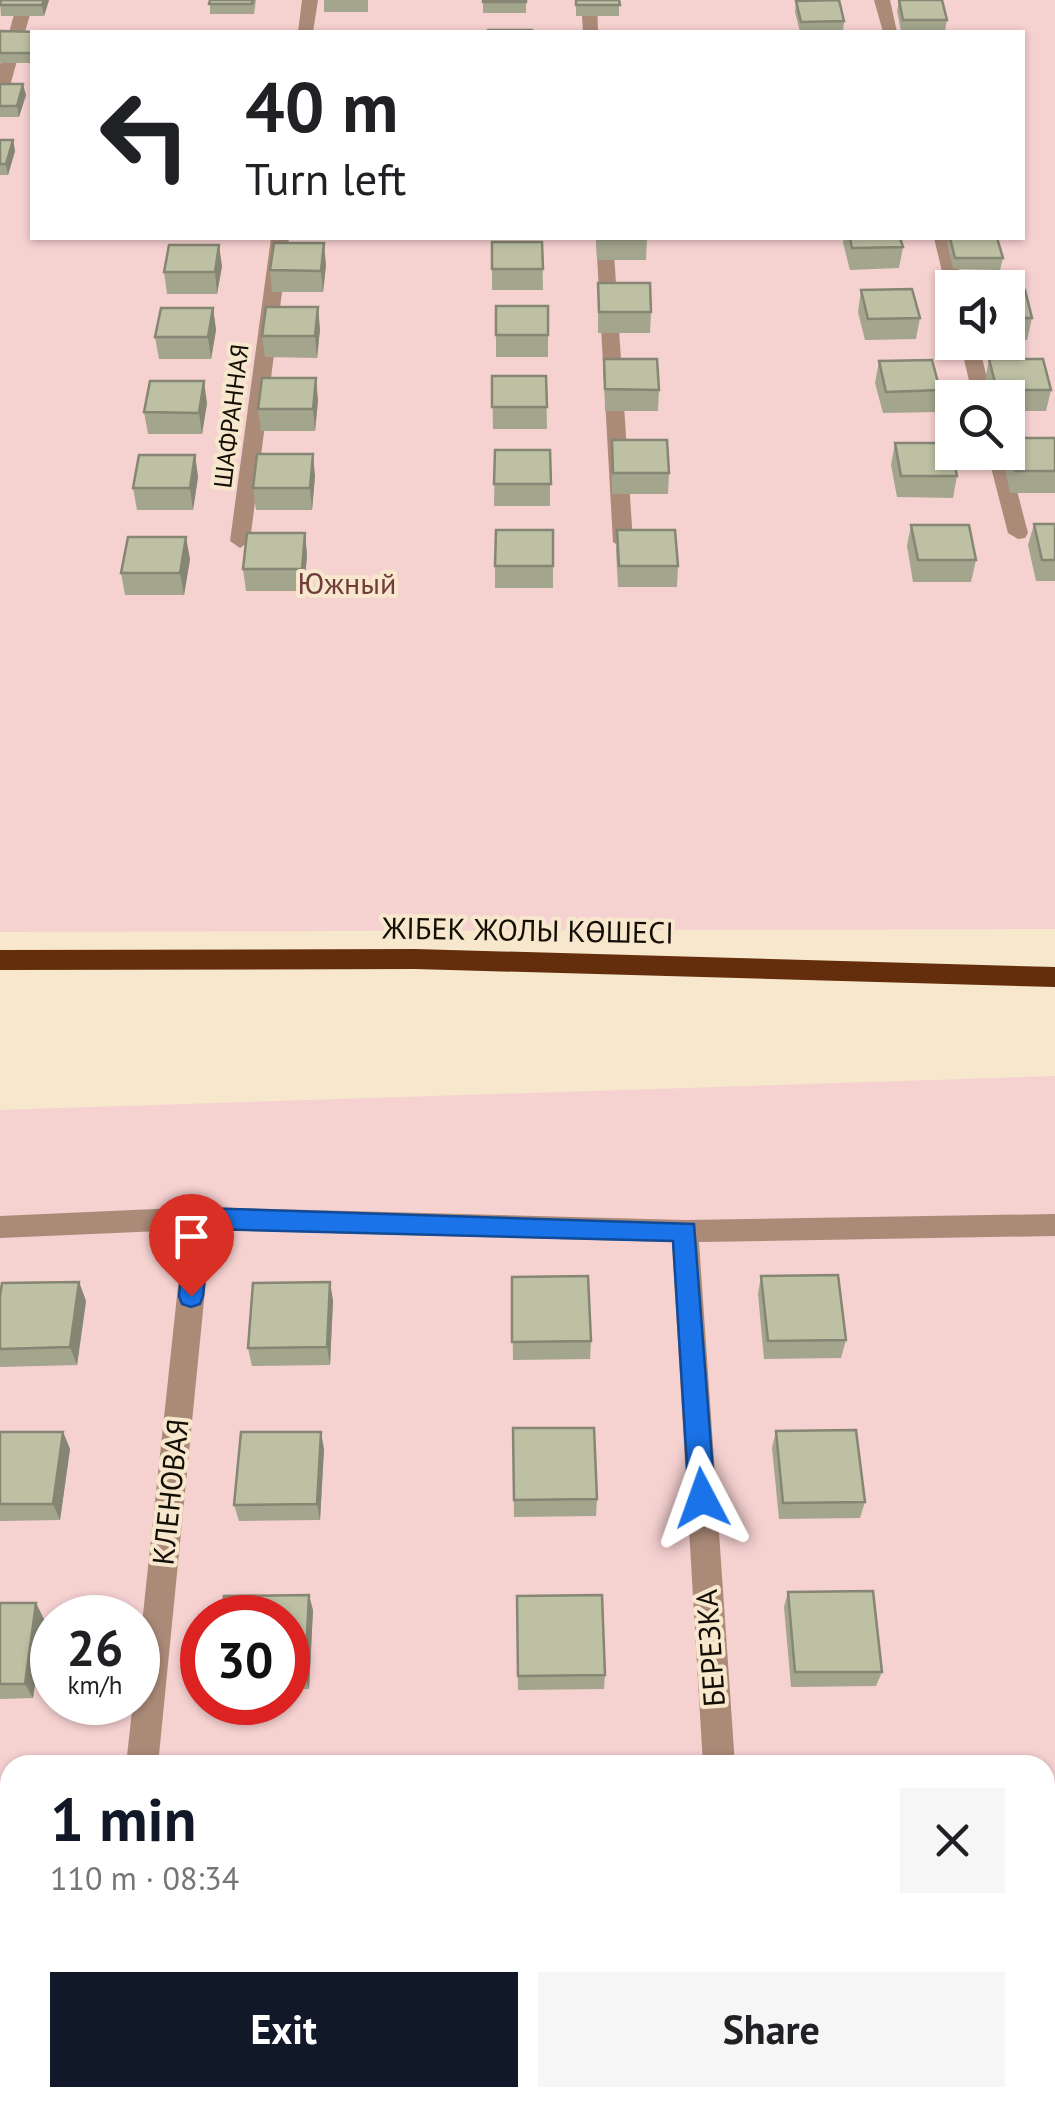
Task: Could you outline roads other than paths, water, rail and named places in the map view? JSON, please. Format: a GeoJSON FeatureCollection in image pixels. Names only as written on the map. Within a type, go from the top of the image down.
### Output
{"type":"FeatureCollection","features":[{"type":"Feature","properties":{"kind":"highway","name":"ЖІБЕК ЖОЛЫ КӨШЕСІ"},"geometry":{"type":"LineString","coordinates":[[0,960],[415,960],[1055,977]]}},
{"type":"Feature","properties":{"kind":"street"},"geometry":{"type":"LineString","coordinates":[[0,93],[26,0]]}},
{"type":"Feature","properties":{"kind":"street"},"geometry":{"type":"LineString","coordinates":[[306,30],[310,0]]}},
{"type":"Feature","properties":{"kind":"street"},"geometry":{"type":"LineString","coordinates":[[589,0],[591,30]]}},
{"type":"Feature","properties":{"kind":"street"},"geometry":{"type":"LineString","coordinates":[[882,0],[890,30]]}},
{"type":"Feature","properties":{"kind":"street","name":"ШАФРАННАЯ"},"geometry":{"type":"LineString","coordinates":[[240,541],[280,240]]}},
{"type":"Feature","properties":{"kind":"street"},"geometry":{"type":"LineString","coordinates":[[604,240],[623,542]]}},
{"type":"Feature","properties":{"kind":"street"},"geometry":{"type":"LineString","coordinates":[[943,240],[950,270]]}},
{"type":"Feature","properties":{"kind":"street"},"geometry":{"type":"LineString","coordinates":[[1002,470],[1018,533]]}},
{"type":"Feature","properties":{"kind":"street"},"geometry":{"type":"LineString","coordinates":[[0,1227],[199,1218],[685,1231],[1055,1225]]}},
{"type":"Feature","properties":{"kind":"street","name":"КЛЕНОВАЯ"},"geometry":{"type":"LineString","coordinates":[[143,1755],[199,1218]]}},
{"type":"Feature","properties":{"kind":"street","name":"БЕРЕЗКА"},"geometry":{"type":"LineString","coordinates":[[685,1231],[718,1755]]}},
{"type":"Feature","properties":{"kind":"park label","name":"Южный"},"geometry":{"type":"Point","coordinates":[347,584]}}]}
